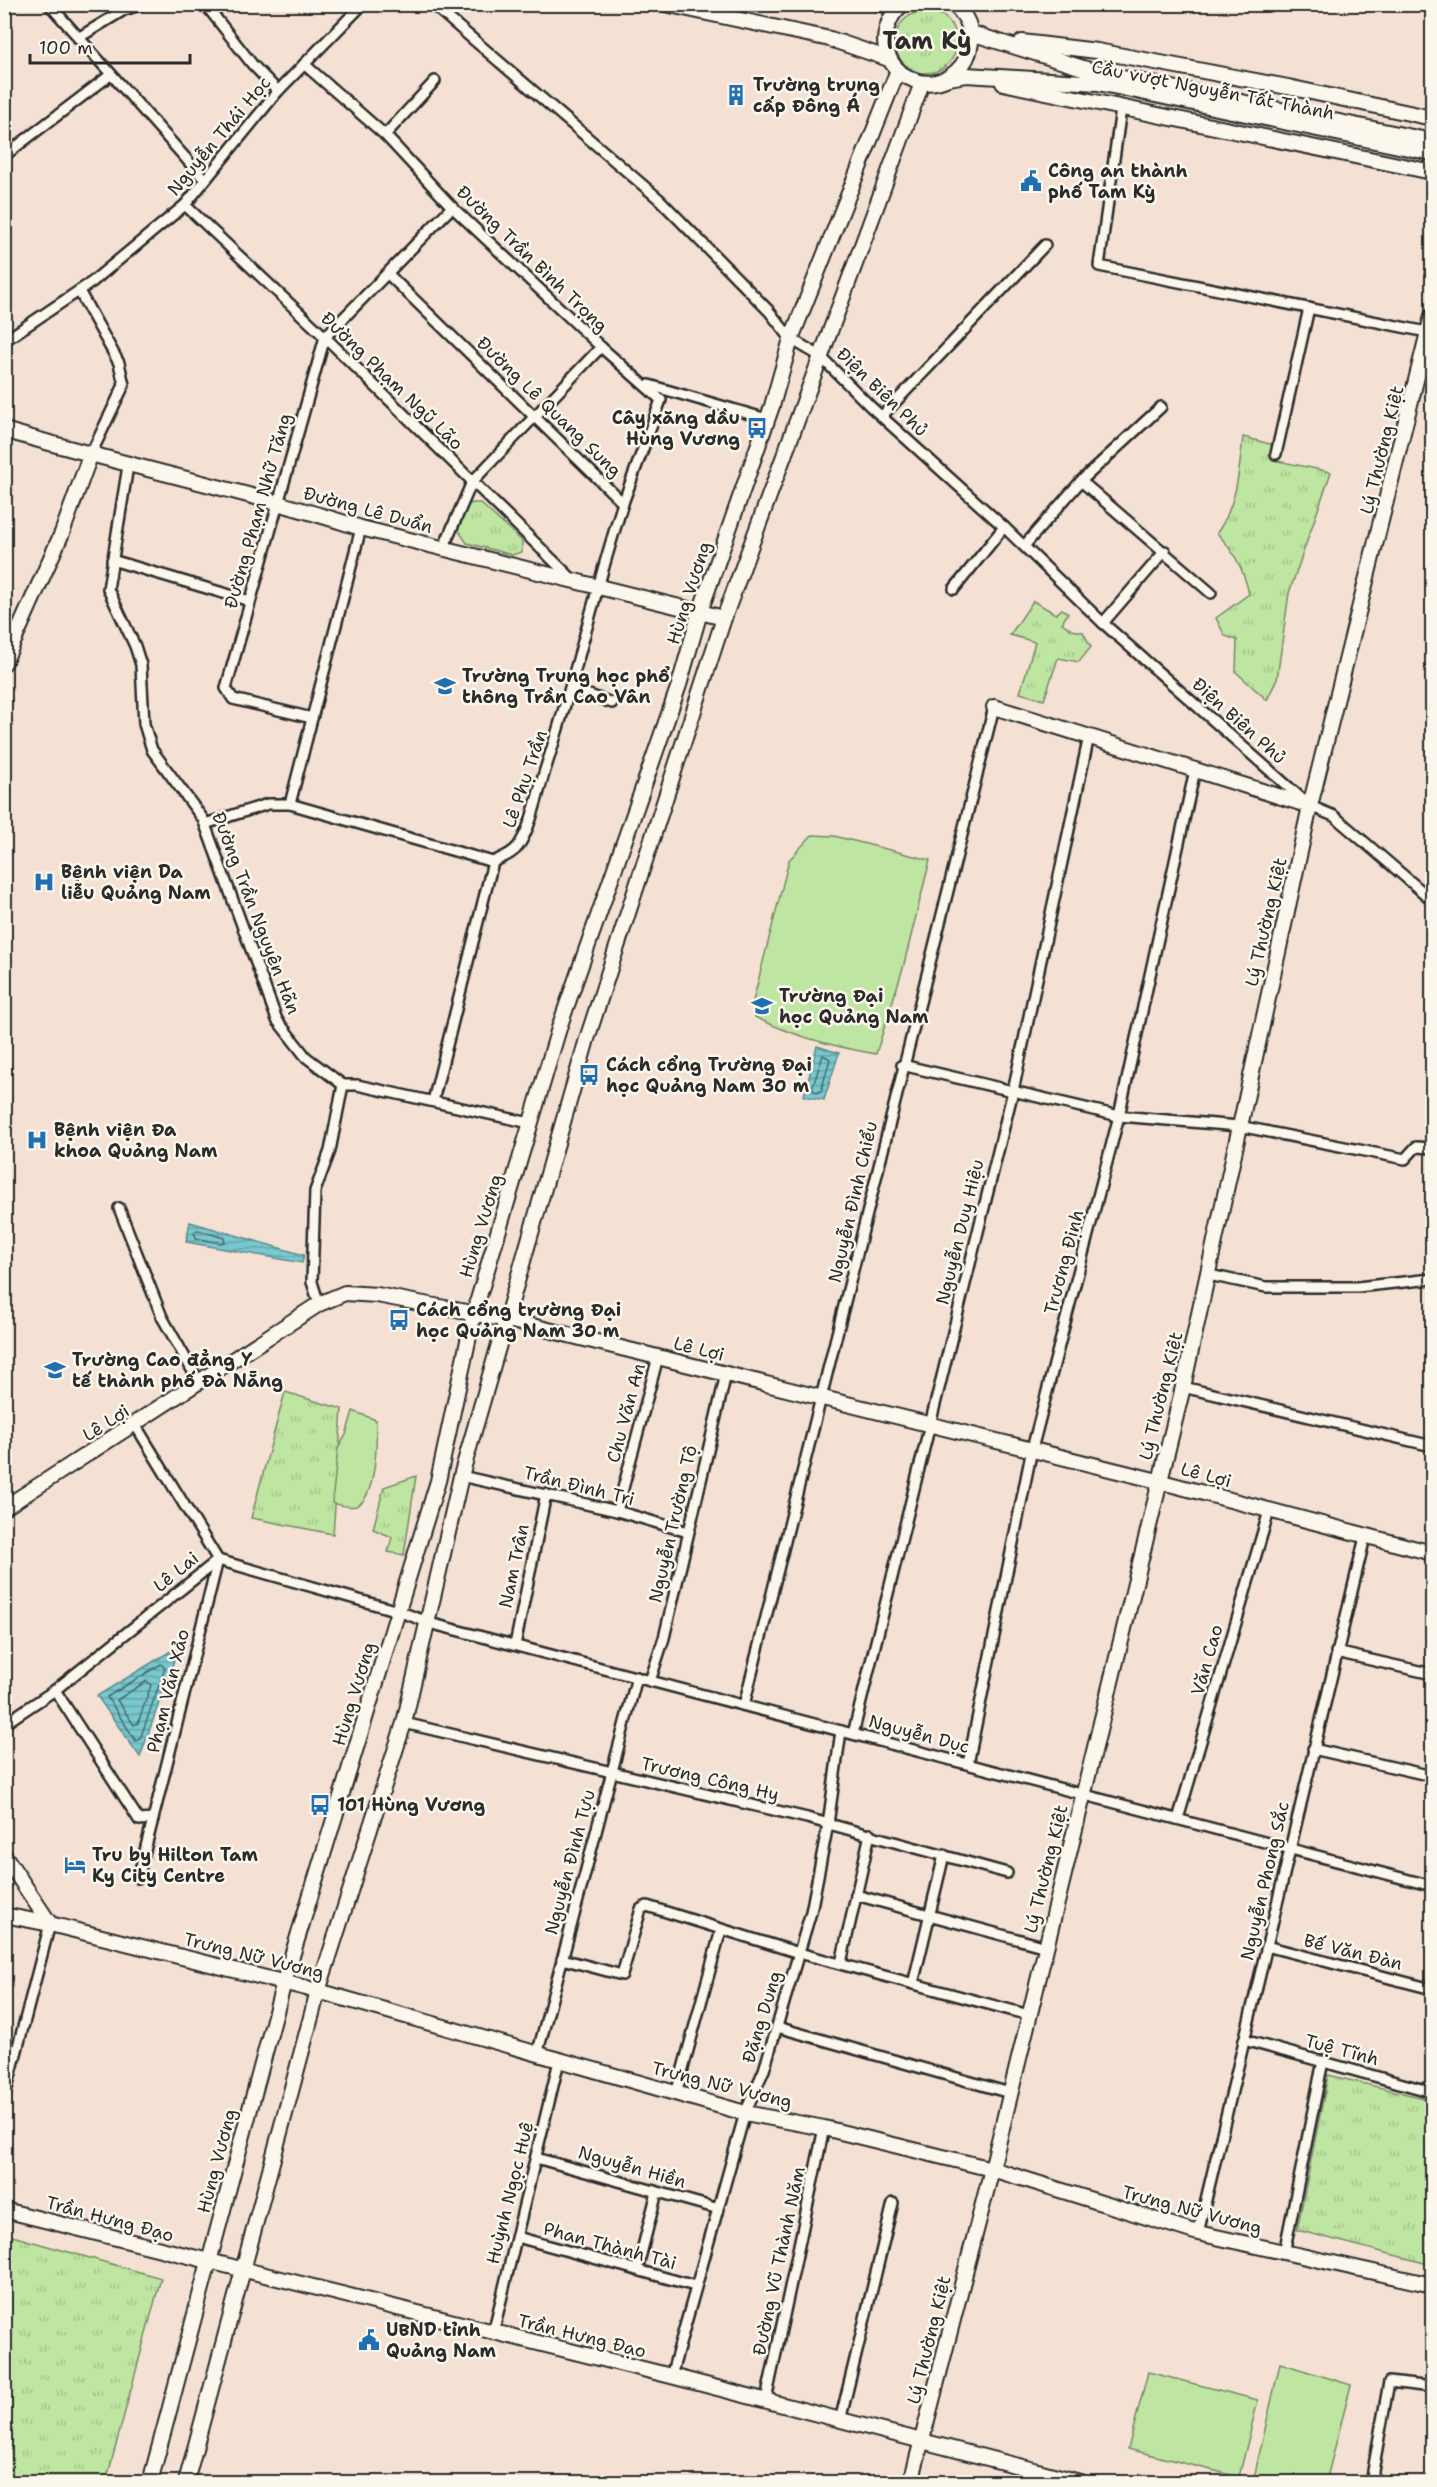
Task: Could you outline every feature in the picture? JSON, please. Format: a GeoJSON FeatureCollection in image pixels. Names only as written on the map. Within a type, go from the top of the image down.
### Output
{"type":"FeatureCollection","features":[{"type":"Feature","properties":{"kind":"street"},"geometry":{"type":"LineString","coordinates":[[49,4],[110,76],[205,180]]}},
{"type":"Feature","properties":{"kind":"street"},"geometry":{"type":"LineString","coordinates":[[78,38],[124,10],[142,4]]}},
{"type":"Feature","properties":{"kind":"street"},"geometry":{"type":"LineString","coordinates":[[205,4],[252,64],[278,91]]}},
{"type":"Feature","properties":{"kind":"street","name":"Nguyễn Thái Học"},"geometry":{"type":"LineString","coordinates":[[4,341],[79,291],[185,205],[278,91],[363,4]]}},
{"type":"Feature","properties":{"kind":"street","name":"Điện Biên Phủ"},"geometry":{"type":"LineString","coordinates":[[432,4],[659,199],[770,311],[791,339],[820,356],[1004,527],[1103,623],[1310,806],[1334,816],[1432,900]]}},
{"type":"Feature","properties":{"kind":"street"},"geometry":{"type":"LineString","coordinates":[[186,2482],[318,1991],[404,1723],[461,1476],[508,1320],[587,1039],[724,618],[922,83],[909,78],[894,65],[830,39],[664,4]]}},
{"type":"Feature","properties":{"kind":"street"},"geometry":{"type":"LineString","coordinates":[[880,4],[901,6]]}},
{"type":"Feature","properties":{"kind":"street"},"geometry":{"type":"LineString","coordinates":[[949,78],[967,59],[971,33],[967,21],[953,4]]}},
{"type":"Feature","properties":{"kind":"street"},"geometry":{"type":"LineString","coordinates":[[894,65],[885,46],[886,32],[890,18],[901,6]]}},
{"type":"Feature","properties":{"kind":"street","name":"Cầu vượt Nguyễn Tất Thành"},"geometry":{"type":"LineString","coordinates":[[971,33],[1099,78],[1432,153]]}},
{"type":"Feature","properties":{"kind":"street"},"geometry":{"type":"LineString","coordinates":[[986,38],[1097,51],[1288,87],[1432,118]]}},
{"type":"Feature","properties":{"kind":"street","name":"Đường Trần Bình Trọng"},"geometry":{"type":"LineString","coordinates":[[304,64],[385,135],[452,207],[661,400],[623,503]]}},
{"type":"Feature","properties":{"kind":"street","name":"Hùng Vương"},"geometry":{"type":"LineString","coordinates":[[150,2482],[284,1982],[438,1481],[474,1313],[560,1025],[678,686],[700,612],[767,419],[791,339],[894,65]]}},
{"type":"Feature","properties":{"kind":"street"},"geometry":{"type":"LineString","coordinates":[[966,75],[1432,172]]}},
{"type":"Feature","properties":{"kind":"street","name":"Cầu vượt Nguyễn Tất Thành"},"geometry":{"type":"LineString","coordinates":[[922,83],[966,75],[1099,78],[1432,141]]}},
{"type":"Feature","properties":{"kind":"street"},"geometry":{"type":"LineString","coordinates":[[4,156],[110,76]]}},
{"type":"Feature","properties":{"kind":"street"},"geometry":{"type":"LineString","coordinates":[[385,135],[435,81]]}},
{"type":"Feature","properties":{"kind":"street"},"geometry":{"type":"LineString","coordinates":[[1121,109],[1099,266],[1431,333]]}},
{"type":"Feature","properties":{"kind":"street","name":"Đường Phạm Ngũ Lão"},"geometry":{"type":"LineString","coordinates":[[185,205],[325,337],[575,582]]}},
{"type":"Feature","properties":{"kind":"street"},"geometry":{"type":"LineString","coordinates":[[325,337],[452,207]]}},
{"type":"Feature","properties":{"kind":"street"},"geometry":{"type":"LineString","coordinates":[[882,416],[1045,245]]}},
{"type":"Feature","properties":{"kind":"street","name":"Đường Lê Quang Sung"},"geometry":{"type":"LineString","coordinates":[[388,274],[623,503],[596,587]]}},
{"type":"Feature","properties":{"kind":"street"},"geometry":{"type":"LineString","coordinates":[[4,663],[62,533],[90,456],[124,385],[119,363],[79,291]]}},
{"type":"Feature","properties":{"kind":"street"},"geometry":{"type":"LineString","coordinates":[[1276,454],[1309,308]]}},
{"type":"Feature","properties":{"kind":"street","name":"Lý Thường Kiệt"},"geometry":{"type":"LineString","coordinates":[[911,2482],[992,2169],[1158,1481],[1183,1387],[1310,806],[1431,333],[1432,316]]}},
{"type":"Feature","properties":{"kind":"street","name":"Đường Phạm Nhữ Tăng"},"geometry":{"type":"LineString","coordinates":[[312,718],[233,699],[226,688],[325,337]]}},
{"type":"Feature","properties":{"kind":"street"},"geometry":{"type":"LineString","coordinates":[[443,549],[472,483],[601,347]]}},
{"type":"Feature","properties":{"kind":"street"},"geometry":{"type":"LineString","coordinates":[[646,385],[767,419]]}},
{"type":"Feature","properties":{"kind":"street"},"geometry":{"type":"LineString","coordinates":[[1024,546],[1081,481],[1161,407]]}},
{"type":"Feature","properties":{"kind":"street","name":"Đường Lê Duẩn"},"geometry":{"type":"LineString","coordinates":[[4,430],[90,456],[277,503],[361,528],[724,618]]}},
{"type":"Feature","properties":{"kind":"street","name":"Đường Trần Nguyên Hãn"},"geometry":{"type":"LineString","coordinates":[[128,466],[108,589],[138,655],[144,724],[152,750],[197,808],[205,824],[277,1020],[306,1057],[344,1085]]}},
{"type":"Feature","properties":{"kind":"street"},"geometry":{"type":"LineString","coordinates":[[1081,481],[1211,593]]}},
{"type":"Feature","properties":{"kind":"street"},"geometry":{"type":"LineString","coordinates":[[954,589],[1004,527]]}},
{"type":"Feature","properties":{"kind":"street"},"geometry":{"type":"LineString","coordinates":[[290,804],[361,528]]}},
{"type":"Feature","properties":{"kind":"street"},"geometry":{"type":"LineString","coordinates":[[1103,623],[1165,551]]}},
{"type":"Feature","properties":{"kind":"street"},"geometry":{"type":"LineString","coordinates":[[112,560],[250,601]]}},
{"type":"Feature","properties":{"kind":"street","name":"Lê Phụ Trần"},"geometry":{"type":"LineString","coordinates":[[493,862],[512,854],[520,844],[572,689],[596,587]]}},
{"type":"Feature","properties":{"kind":"street"},"geometry":{"type":"LineString","coordinates":[[572,689],[612,703]]}},
{"type":"Feature","properties":{"kind":"street"},"geometry":{"type":"LineString","coordinates":[[994,707],[1310,806]]}},
{"type":"Feature","properties":{"kind":"street","name":"Nguyễn Đình Chiểu"},"geometry":{"type":"LineString","coordinates":[[744,1705],[823,1398],[902,1065],[994,707]]}},
{"type":"Feature","properties":{"kind":"street","name":"Nguyễn Duy Hiệu"},"geometry":{"type":"LineString","coordinates":[[853,1734],[1013,1091],[1089,736]]}},
{"type":"Feature","properties":{"kind":"street","name":"Trương Định"},"geometry":{"type":"LineString","coordinates":[[968,1764],[1032,1449],[1119,1116],[1195,770]]}},
{"type":"Feature","properties":{"kind":"street"},"geometry":{"type":"LineString","coordinates":[[205,824],[268,804],[290,804],[493,862],[433,1101]]}},
{"type":"Feature","properties":{"kind":"street"},"geometry":{"type":"LineString","coordinates":[[902,1065],[1119,1116],[1239,1126],[1405,1159],[1416,1146],[1432,1148]]}},
{"type":"Feature","properties":{"kind":"street"},"geometry":{"type":"LineString","coordinates":[[319,1304],[312,1282],[315,1191],[330,1151],[344,1085],[357,1085],[530,1123]]}},
{"type":"Feature","properties":{"kind":"street"},"geometry":{"type":"LineString","coordinates":[[119,1208],[162,1317],[199,1382]]}},
{"type":"Feature","properties":{"kind":"street"},"geometry":{"type":"LineString","coordinates":[[1209,1275],[1266,1287],[1357,1287],[1432,1279]]}},
{"type":"Feature","properties":{"kind":"street","name":"Lê Lợi"},"geometry":{"type":"LineString","coordinates":[[4,1508],[136,1426],[319,1304],[345,1293],[377,1295],[508,1320],[1032,1449],[1432,1553]]}},
{"type":"Feature","properties":{"kind":"street","name":"Chu Văn An"},"geometry":{"type":"LineString","coordinates":[[617,1511],[658,1357]]}},
{"type":"Feature","properties":{"kind":"street","name":"Nguyễn Trường Tộ"},"geometry":{"type":"LineString","coordinates":[[650,1681],[664,1638],[726,1374]]}},
{"type":"Feature","properties":{"kind":"street"},"geometry":{"type":"LineString","coordinates":[[1183,1387],[1432,1446]]}},
{"type":"Feature","properties":{"kind":"street"},"geometry":{"type":"LineString","coordinates":[[136,1426],[218,1560]]}},
{"type":"Feature","properties":{"kind":"street","name":"Trần Đình Tri"},"geometry":{"type":"LineString","coordinates":[[461,1476],[617,1511],[688,1532]]}},
{"type":"Feature","properties":{"kind":"street","name":"Nam Trân"},"geometry":{"type":"LineString","coordinates":[[514,1645],[546,1494]]}},
{"type":"Feature","properties":{"kind":"street","name":"Văn Cao"},"geometry":{"type":"LineString","coordinates":[[1178,1819],[1269,1511]]}},
{"type":"Feature","properties":{"kind":"street","name":"Nguyễn Phong Sắc"},"geometry":{"type":"LineString","coordinates":[[1198,2233],[1365,1537]]}},
{"type":"Feature","properties":{"kind":"street","name":"Lê Lai"},"geometry":{"type":"LineString","coordinates":[[4,1724],[55,1690],[218,1560],[398,1611]]}},
{"type":"Feature","properties":{"kind":"street","name":"Phạm Văn Xảo"},"geometry":{"type":"LineString","coordinates":[[138,1878],[218,1560]]}},
{"type":"Feature","properties":{"kind":"street","name":"Nguyễn Dục"},"geometry":{"type":"LineString","coordinates":[[398,1611],[428,1622],[514,1645],[1432,1886]]}},
{"type":"Feature","properties":{"kind":"street"},"geometry":{"type":"LineString","coordinates":[[1336,1652],[1432,1674]]}},
{"type":"Feature","properties":{"kind":"street","name":"Nguyễn Đình Tựu"},"geometry":{"type":"LineString","coordinates":[[537,2055],[610,1772],[637,1677]]}},
{"type":"Feature","properties":{"kind":"street"},"geometry":{"type":"LineString","coordinates":[[55,1690],[139,1820],[153,1819]]}},
{"type":"Feature","properties":{"kind":"street","name":"Trương Công Hy"},"geometry":{"type":"LineString","coordinates":[[404,1723],[870,1834],[1007,1873]]}},
{"type":"Feature","properties":{"kind":"street","name":"Đặng Dung"},"geometry":{"type":"LineString","coordinates":[[671,2376],[745,2113],[764,2070],[811,1912],[828,1824],[841,1731]]}},
{"type":"Feature","properties":{"kind":"street"},"geometry":{"type":"LineString","coordinates":[[1313,1749],[1432,1776]]}},
{"type":"Feature","properties":{"kind":"street"},"geometry":{"type":"LineString","coordinates":[[841,1963],[870,1834]]}},
{"type":"Feature","properties":{"kind":"street"},"geometry":{"type":"LineString","coordinates":[[4,1855],[50,1924],[4,2100]]}},
{"type":"Feature","properties":{"kind":"street"},"geometry":{"type":"LineString","coordinates":[[913,1984],[944,1855]]}},
{"type":"Feature","properties":{"kind":"street"},"geometry":{"type":"LineString","coordinates":[[856,1895],[1046,1947]]}},
{"type":"Feature","properties":{"kind":"street"},"geometry":{"type":"LineString","coordinates":[[562,1959],[622,1975],[643,1906],[799,1953],[1029,2015]]}},
{"type":"Feature","properties":{"kind":"street","name":"Trưng Nữ Vương"},"geometry":{"type":"LineString","coordinates":[[4,1915],[50,1924],[318,1991],[745,2113],[824,2128],[992,2169],[1198,2233],[1432,2285]]}},
{"type":"Feature","properties":{"kind":"street"},"geometry":{"type":"LineString","coordinates":[[676,2094],[721,1930]]}},
{"type":"Feature","properties":{"kind":"street","name":"Bế Văn Đàn"},"geometry":{"type":"LineString","coordinates":[[1266,1946],[1432,1989]]}},
{"type":"Feature","properties":{"kind":"street"},"geometry":{"type":"LineString","coordinates":[[777,2027],[1010,2093]]}},
{"type":"Feature","properties":{"kind":"street","name":"Tuệ Tĩnh"},"geometry":{"type":"LineString","coordinates":[[1244,2040],[1432,2092]]}},
{"type":"Feature","properties":{"kind":"street","name":"Huỳnh Ngọc Huệ"},"geometry":{"type":"LineString","coordinates":[[493,2333],[559,2061]]}},
{"type":"Feature","properties":{"kind":"street"},"geometry":{"type":"LineString","coordinates":[[1284,2253],[1323,2061]]}},
{"type":"Feature","properties":{"kind":"street","name":"Đường Vũ Thành Năm"},"geometry":{"type":"LineString","coordinates":[[766,2400],[824,2128]]}},
{"type":"Feature","properties":{"kind":"street","name":"Nguyễn Hiền"},"geometry":{"type":"LineString","coordinates":[[536,2158],[718,2209]]}},
{"type":"Feature","properties":{"kind":"street"},"geometry":{"type":"LineString","coordinates":[[637,2270],[657,2192]]}},
{"type":"Feature","properties":{"kind":"street"},"geometry":{"type":"LineString","coordinates":[[840,2421],[892,2203]]}},
{"type":"Feature","properties":{"kind":"street","name":"Trần Hưng Đạo"},"geometry":{"type":"LineString","coordinates":[[4,2210],[243,2272],[766,2400],[922,2443],[1080,2482]]}},
{"type":"Feature","properties":{"kind":"street","name":"Phan Thành Tài"},"geometry":{"type":"LineString","coordinates":[[517,2237],[695,2286]]}},
{"type":"Feature","properties":{"kind":"street"},"geometry":{"type":"LineString","coordinates":[[1371,2482],[1389,2382],[1432,2387]]}},
{"type":"Feature","properties":{"kind":"green space"},"geometry":{"type":"Polygon","coordinates":[[[926,11],[938,13],[948,20],[955,30],[957,42],[955,54],[948,64],[938,71],[926,73],[914,71],[904,64],[897,54],[895,42],[897,30],[904,20],[914,13],[926,11]]]}},
{"type":"Feature","properties":{"kind":"green space"},"geometry":{"type":"Polygon","coordinates":[[[1243,437],[1274,445],[1273,460],[1331,472],[1289,593],[1277,679],[1267,700],[1236,672],[1237,640],[1225,636],[1216,618],[1249,594],[1237,561],[1217,533],[1233,499],[1243,437]]]}},
{"type":"Feature","properties":{"kind":"green space"},"geometry":{"type":"Polygon","coordinates":[[[480,503],[522,541],[522,552],[512,555],[467,543],[458,530],[467,505],[480,503]]]}},
{"type":"Feature","properties":{"kind":"green space"},"geometry":{"type":"Polygon","coordinates":[[[1033,601],[1056,614],[1062,609],[1068,613],[1062,623],[1072,630],[1083,632],[1091,647],[1079,662],[1058,658],[1044,700],[1020,693],[1035,642],[1010,635],[1033,601]]]}},
{"type":"Feature","properties":{"kind":"green space"},"geometry":{"type":"Polygon","coordinates":[[[812,835],[834,836],[930,860],[903,968],[876,1054],[814,1040],[755,1017],[753,1001],[789,860],[812,835]]]}},
{"type":"Feature","properties":{"kind":"green space"},"geometry":{"type":"Polygon","coordinates":[[[285,1392],[342,1409],[333,1534],[251,1518],[285,1392]]]}},
{"type":"Feature","properties":{"kind":"green space"},"geometry":{"type":"Polygon","coordinates":[[[353,1411],[376,1420],[376,1440],[372,1480],[368,1492],[363,1501],[350,1507],[332,1503],[338,1448],[346,1435],[353,1411]]]}},
{"type":"Feature","properties":{"kind":"green space"},"geometry":{"type":"Polygon","coordinates":[[[416,1476],[404,1555],[388,1552],[392,1537],[373,1529],[384,1487],[416,1476]]]}},
{"type":"Feature","properties":{"kind":"green space"},"geometry":{"type":"Polygon","coordinates":[[[1328,2075],[1432,2100],[1432,2265],[1297,2230],[1328,2075]]]}},
{"type":"Feature","properties":{"kind":"green space"},"geometry":{"type":"Polygon","coordinates":[[[5,2234],[161,2278],[106,2482],[5,2482],[5,2234]]]}},
{"type":"Feature","properties":{"kind":"green space"},"geometry":{"type":"Polygon","coordinates":[[[1280,2363],[1351,2385],[1326,2482],[1253,2482],[1280,2363]]]}},
{"type":"Feature","properties":{"kind":"green space"},"geometry":{"type":"Polygon","coordinates":[[[1148,2372],[1258,2400],[1239,2477],[1128,2449],[1148,2372]]]}},
{"type":"Feature","properties":{"kind":"water"},"geometry":{"type":"Polygon","coordinates":[[[817,1046],[839,1053],[824,1100],[804,1096],[817,1046]]]}},
{"type":"Feature","properties":{"kind":"water"},"geometry":{"type":"Polygon","coordinates":[[[190,1222],[304,1255],[302,1263],[186,1242],[190,1222]]]}},
{"type":"Feature","properties":{"kind":"water"},"geometry":{"type":"Polygon","coordinates":[[[179,1646],[140,1757],[97,1696],[179,1646]]]}},
{"type":"Feature","properties":{"kind":"place","name":"Trường trung cấp Đông Á"},"geometry":{"type":"Point","coordinates":[736,95]}},
{"type":"Feature","properties":{"kind":"place","name":"Công an thành phố Tam Kỳ"},"geometry":{"type":"Point","coordinates":[1031,181]}},
{"type":"Feature","properties":{"kind":"place","name":"Cây xăng dầu Hùng Vương"},"geometry":{"type":"Point","coordinates":[757,428]}},
{"type":"Feature","properties":{"kind":"place","name":"Trường Trung học phổ thông Trần Cao Vân"},"geometry":{"type":"Point","coordinates":[445,686]}},
{"type":"Feature","properties":{"kind":"place","name":"Bệnh viện Da liễu Quảng Nam"},"geometry":{"type":"Point","coordinates":[44,882]}},
{"type":"Feature","properties":{"kind":"place","name":"Trường Đại học Quảng Nam"},"geometry":{"type":"Point","coordinates":[762,1006]}},
{"type":"Feature","properties":{"kind":"place","name":"Cách cổng Trường Đại học Quảng Nam 30 m"},"geometry":{"type":"Point","coordinates":[589,1075]}},
{"type":"Feature","properties":{"kind":"place","name":"Bệnh viện Đa khoa Quảng Nam"},"geometry":{"type":"Point","coordinates":[37,1140]}},
{"type":"Feature","properties":{"kind":"place","name":"Cách cổng trường Đại học Quảng Nam 30 m"},"geometry":{"type":"Point","coordinates":[399,1320]}},
{"type":"Feature","properties":{"kind":"place","name":"Trường Cao đẳng Y tế thành phố Đà Nẵng"},"geometry":{"type":"Point","coordinates":[55,1370]}},
{"type":"Feature","properties":{"kind":"place","name":"101 Hùng Vương"},"geometry":{"type":"Point","coordinates":[320,1805]}},
{"type":"Feature","properties":{"kind":"place","name":"Tru by Hilton Tam Ky City Centre"},"geometry":{"type":"Point","coordinates":[75,1865]}},
{"type":"Feature","properties":{"kind":"place","name":"UBND tỉnh Quảng Nam"},"geometry":{"type":"Point","coordinates":[369,2340]}},
{"type":"Feature","properties":{"kind":"district","name":"Tam Kỳ"},"geometry":{"type":"Point","coordinates":[927,41]}}]}
